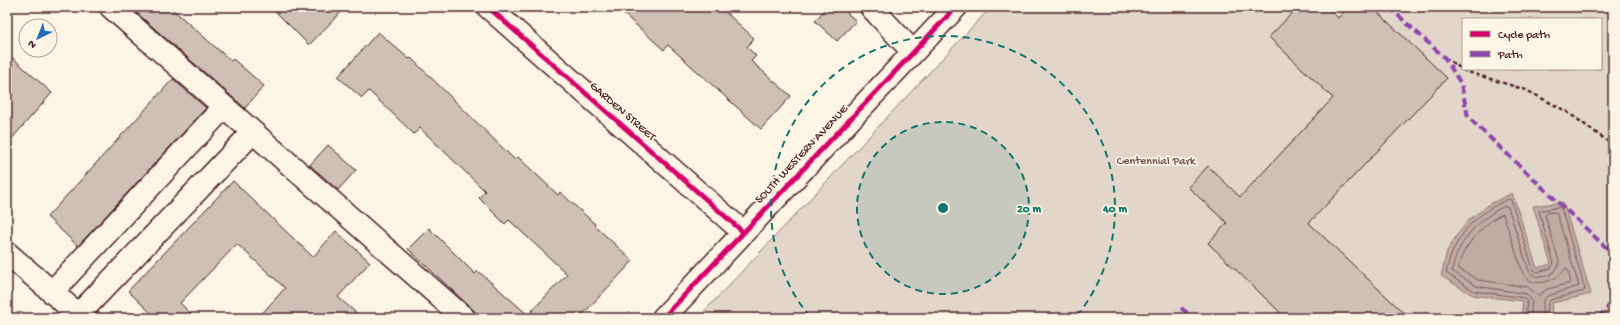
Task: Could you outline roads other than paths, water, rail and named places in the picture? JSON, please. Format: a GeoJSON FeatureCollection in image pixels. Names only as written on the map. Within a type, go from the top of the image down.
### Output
{"type":"FeatureCollection","features":[{"type":"Feature","properties":{"kind":"street"},"geometry":{"type":"LineString","coordinates":[[111,7],[464,318]]}},
{"type":"Feature","properties":{"kind":"street","name":"GARDEN STREET"},"geometry":{"type":"LineString","coordinates":[[488,7],[743,232]]}},
{"type":"Feature","properties":{"kind":"street"},"geometry":{"type":"LineString","coordinates":[[871,7],[913,52]]}},
{"type":"Feature","properties":{"kind":"street","name":"SOUTH WESTERN AVENUE"},"geometry":{"type":"LineString","coordinates":[[663,318],[956,7]]}},
{"type":"Feature","properties":{"kind":"street"},"geometry":{"type":"LineString","coordinates":[[52,292],[224,107]]}},
{"type":"Feature","properties":{"kind":"street"},"geometry":{"type":"LineString","coordinates":[[7,253],[52,292],[73,315],[253,132]]}},
{"type":"Feature","properties":{"kind":"water"},"geometry":{"type":"Polygon","coordinates":[[[1512,193],[1537,268],[1551,264],[1533,206],[1563,202],[1591,294],[1552,303],[1551,318],[1521,318],[1523,301],[1473,295],[1441,276],[1447,251],[1457,235],[1470,219],[1490,204],[1512,193]]]}},
{"type":"Feature","properties":{"kind":"park label","name":"Centennial Park"},"geometry":{"type":"Point","coordinates":[1156,162]}}]}
